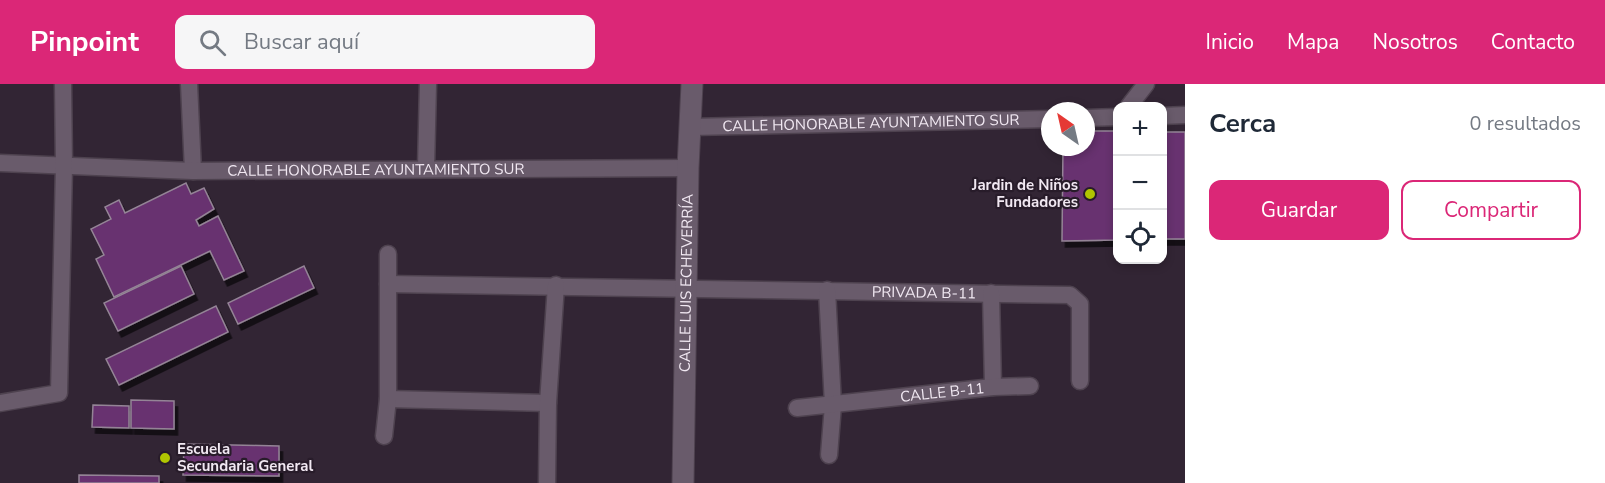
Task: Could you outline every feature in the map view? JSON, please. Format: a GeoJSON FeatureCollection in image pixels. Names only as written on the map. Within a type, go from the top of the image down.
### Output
{"type":"FeatureCollection","features":[{"type":"Feature","properties":{"kind":"street"},"geometry":{"type":"LineString","coordinates":[[0,403],[59,393],[64,166],[63,84]]}},
{"type":"Feature","properties":{"kind":"street"},"geometry":{"type":"LineString","coordinates":[[189,84],[193,171]]}},
{"type":"Feature","properties":{"kind":"street"},"geometry":{"type":"LineString","coordinates":[[426,168],[428,84]]}},
{"type":"Feature","properties":{"kind":"street","name":"CALLE LUIS ECHEVERRÍA"},"geometry":{"type":"LineString","coordinates":[[683,483],[688,168],[692,84]]}},
{"type":"Feature","properties":{"kind":"street"},"geometry":{"type":"LineString","coordinates":[[1132,102],[1146,84]]}},
{"type":"Feature","properties":{"kind":"street"},"geometry":{"type":"LineString","coordinates":[[1167,116],[1185,115]]}},
{"type":"Feature","properties":{"kind":"street"},"geometry":{"type":"LineString","coordinates":[[1095,118],[1113,117]]}},
{"type":"Feature","properties":{"kind":"street","name":"CALLE HONORABLE AYUNTAMIENTO SUR"},"geometry":{"type":"LineString","coordinates":[[691,127],[1041,119]]}},
{"type":"Feature","properties":{"kind":"street","name":"CALLE HONORABLE AYUNTAMIENTO SUR"},"geometry":{"type":"LineString","coordinates":[[0,163],[193,171],[688,168]]}},
{"type":"Feature","properties":{"kind":"street"},"geometry":{"type":"LineString","coordinates":[[384,436],[388,399],[388,254]]}},
{"type":"Feature","properties":{"kind":"street","name":"PRIVADA B-11"},"geometry":{"type":"LineString","coordinates":[[388,284],[1070,295],[1080,304],[1080,381]]}},
{"type":"Feature","properties":{"kind":"street"},"geometry":{"type":"LineString","coordinates":[[547,483],[548,403],[556,285]]}},
{"type":"Feature","properties":{"kind":"street"},"geometry":{"type":"LineString","coordinates":[[827,290],[833,405],[829,456]]}},
{"type":"Feature","properties":{"kind":"street","name":"CALLE B-11"},"geometry":{"type":"LineString","coordinates":[[833,405],[993,387],[991,294]]}},
{"type":"Feature","properties":{"kind":"street"},"geometry":{"type":"LineString","coordinates":[[993,387],[1030,386]]}},
{"type":"Feature","properties":{"kind":"street"},"geometry":{"type":"LineString","coordinates":[[388,399],[548,403]]}},
{"type":"Feature","properties":{"kind":"street"},"geometry":{"type":"LineString","coordinates":[[797,408],[833,405]]}},
{"type":"Feature","properties":{"kind":"building","name":"Jardin de Niños Fundadores"},"geometry":{"type":"Polygon","coordinates":[[[1095,131],[1113,131],[1113,240],[1062,241],[1063,156],[1095,156],[1095,131]]]}},
{"type":"Feature","properties":{"kind":"building"},"geometry":{"type":"Polygon","coordinates":[[[1167,132],[1185,132],[1185,239],[1167,239],[1167,132]]]}},
{"type":"Feature","properties":{"kind":"building"},"geometry":{"type":"Polygon","coordinates":[[[186,183],[191,194],[204,188],[214,209],[196,220],[199,226],[218,216],[244,271],[224,280],[210,251],[114,297],[96,259],[104,255],[91,229],[111,219],[105,207],[119,200],[125,213],[186,183]]]}},
{"type":"Feature","properties":{"kind":"building"},"geometry":{"type":"Polygon","coordinates":[[[181,266],[194,294],[118,331],[104,303],[181,266]]]}},
{"type":"Feature","properties":{"kind":"building"},"geometry":{"type":"Polygon","coordinates":[[[304,266],[314,288],[238,324],[228,303],[304,266]]]}},
{"type":"Feature","properties":{"kind":"building"},"geometry":{"type":"Polygon","coordinates":[[[216,306],[228,332],[119,385],[106,359],[216,306]]]}},
{"type":"Feature","properties":{"kind":"building"},"geometry":{"type":"Polygon","coordinates":[[[131,400],[174,401],[174,429],[131,428],[131,400]]]}},
{"type":"Feature","properties":{"kind":"building"},"geometry":{"type":"Polygon","coordinates":[[[93,405],[129,406],[129,428],[92,427],[93,405]]]}},
{"type":"Feature","properties":{"kind":"building"},"geometry":{"type":"Polygon","coordinates":[[[184,444],[279,446],[279,476],[183,475],[184,444]]]}},
{"type":"Feature","properties":{"kind":"building"},"geometry":{"type":"Polygon","coordinates":[[[79,475],[159,476],[159,483],[79,483],[79,475]]]}},
{"type":"Feature","properties":{"kind":"place","name":"Jardin de Niños Fundadores"},"geometry":{"type":"Point","coordinates":[1090,194]}},
{"type":"Feature","properties":{"kind":"place","name":"Escuela Secundaria General"},"geometry":{"type":"Point","coordinates":[165,458]}}]}
